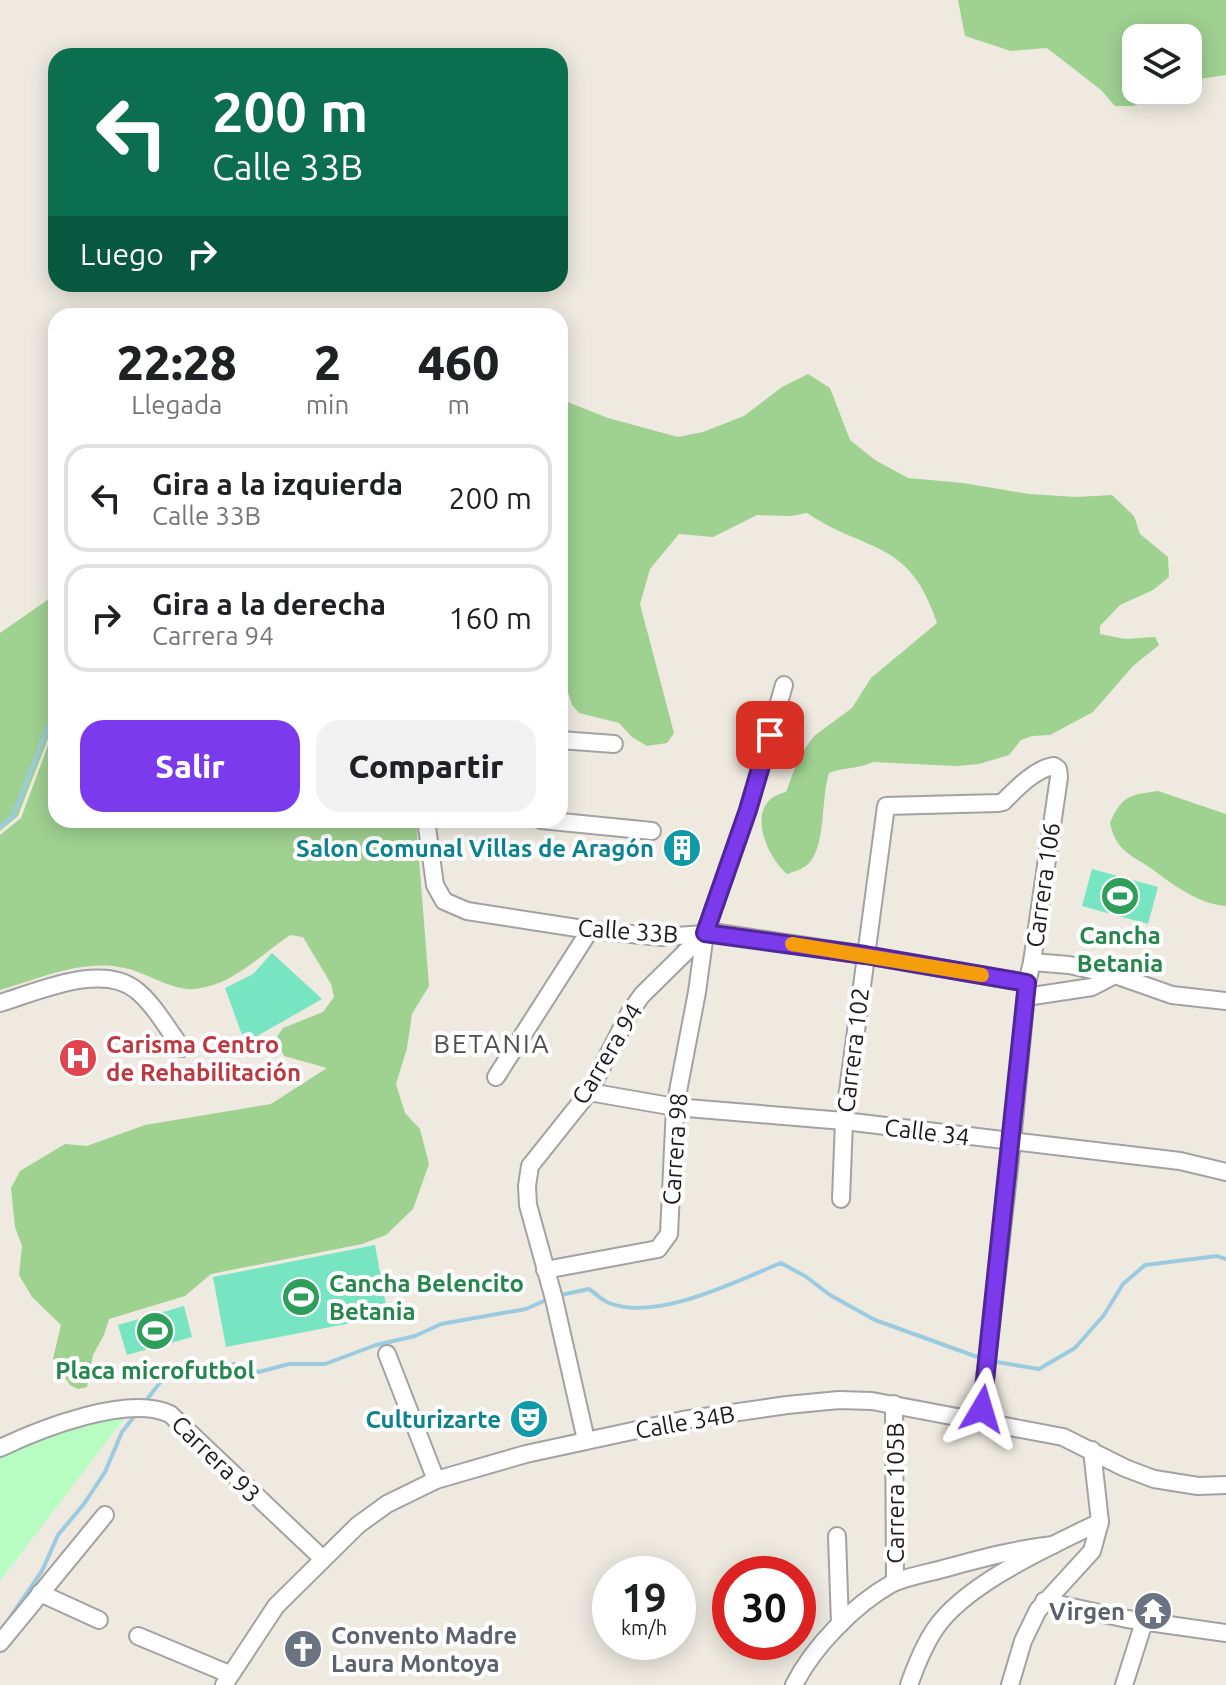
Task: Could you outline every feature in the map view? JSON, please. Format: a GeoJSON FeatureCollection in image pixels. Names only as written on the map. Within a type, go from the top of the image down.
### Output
{"type":"FeatureCollection","features":[{"type":"Feature","properties":{"kind":"street","name":"Carrera 94"},"geometry":{"type":"LineString","coordinates":[[586,1440],[554,1299],[528,1205],[530,1166],[589,1092],[642,995],[705,933],[748,810],[784,685]]}},
{"type":"Feature","properties":{"kind":"street"},"geometry":{"type":"LineString","coordinates":[[568,741],[614,744]]}},
{"type":"Feature","properties":{"kind":"street","name":"Carrera 102"},"geometry":{"type":"LineString","coordinates":[[841,1199],[844,1121],[886,806],[998,803],[1048,766],[1058,769],[1059,777]]}},
{"type":"Feature","properties":{"kind":"street","name":"Carrera 106"},"geometry":{"type":"LineString","coordinates":[[980,1422],[1026,990],[1059,777]]}},
{"type":"Feature","properties":{"kind":"street"},"geometry":{"type":"LineString","coordinates":[[568,823],[652,831]]}},
{"type":"Feature","properties":{"kind":"street","name":"Calle 33B"},"geometry":{"type":"LineString","coordinates":[[427,828],[435,885],[444,901],[467,911],[590,930],[662,937],[705,933],[865,955],[1026,990],[1092,987],[1115,975]]}},
{"type":"Feature","properties":{"kind":"street"},"geometry":{"type":"LineString","coordinates":[[496,1077],[590,930]]}},
{"type":"Feature","properties":{"kind":"street","name":"Carrera 98"},"geometry":{"type":"LineString","coordinates":[[547,1276],[658,1249],[669,1234],[675,1107],[705,933]]}},
{"type":"Feature","properties":{"kind":"street"},"geometry":{"type":"LineString","coordinates":[[1032,962],[1069,965],[1115,975],[1172,995],[1226,1001]]}},
{"type":"Feature","properties":{"kind":"street"},"geometry":{"type":"LineString","coordinates":[[0,1003],[96,977],[121,981],[138,991],[182,1048]]}},
{"type":"Feature","properties":{"kind":"street","name":"Calle 34"},"geometry":{"type":"LineString","coordinates":[[589,1092],[675,1107],[844,1121],[1180,1161],[1226,1172]]}},
{"type":"Feature","properties":{"kind":"street"},"geometry":{"type":"LineString","coordinates":[[387,1354],[436,1480]]}},
{"type":"Feature","properties":{"kind":"street","name":"Calle 34B"},"geometry":{"type":"LineString","coordinates":[[226,1680],[276,1606],[358,1525],[387,1504],[436,1480],[586,1440],[683,1420],[839,1400],[894,1404],[1063,1437],[1154,1479],[1198,1486],[1226,1485]]}},
{"type":"Feature","properties":{"kind":"street","name":"Carrera 105B"},"geometry":{"type":"LineString","coordinates":[[894,1404],[895,1582]]}},
{"type":"Feature","properties":{"kind":"street","name":"Carrera 93"},"geometry":{"type":"LineString","coordinates":[[0,1448],[37,1430],[132,1407],[154,1407],[170,1414],[323,1559]]}},
{"type":"Feature","properties":{"kind":"street"},"geometry":{"type":"LineString","coordinates":[[1010,1685],[1029,1627],[1044,1601],[1092,1551],[1100,1522],[1092,1450]]}},
{"type":"Feature","properties":{"kind":"street"},"geometry":{"type":"LineString","coordinates":[[0,1643],[105,1515]]}},
{"type":"Feature","properties":{"kind":"street"},"geometry":{"type":"LineString","coordinates":[[909,1685],[921,1652],[949,1612],[992,1581],[1100,1522]]}},
{"type":"Feature","properties":{"kind":"street"},"geometry":{"type":"LineString","coordinates":[[837,1536],[840,1624]]}},
{"type":"Feature","properties":{"kind":"street","name":"Carrera 105B"},"geometry":{"type":"LineString","coordinates":[[794,1685],[800,1673],[840,1624],[862,1603],[895,1582],[1025,1548],[1053,1545]]}},
{"type":"Feature","properties":{"kind":"street"},"geometry":{"type":"LineString","coordinates":[[40,1593],[99,1620]]}},
{"type":"Feature","properties":{"kind":"street"},"geometry":{"type":"LineString","coordinates":[[1044,1601],[1144,1622],[1226,1633]]}},
{"type":"Feature","properties":{"kind":"street"},"geometry":{"type":"LineString","coordinates":[[1124,1685],[1144,1622]]}},
{"type":"Feature","properties":{"kind":"street"},"geometry":{"type":"LineString","coordinates":[[138,1636],[226,1680]]}},
{"type":"Feature","properties":{"kind":"green space"},"geometry":{"type":"Polygon","coordinates":[[[958,0],[1226,0],[1226,75],[1202,79],[1202,24],[1122,24],[1122,104],[1138,104],[1115,106],[1101,90],[1047,48],[1011,51],[965,36],[958,0]]]}},
{"type":"Feature","properties":{"kind":"green space"},"geometry":{"type":"Polygon","coordinates":[[[808,374],[830,388],[850,440],[875,460],[908,478],[1029,494],[1076,497],[1112,495],[1134,516],[1140,534],[1168,557],[1169,577],[1153,590],[1120,605],[1100,626],[1100,634],[1125,639],[1155,637],[1159,645],[1133,666],[1093,712],[1050,735],[1021,740],[1009,755],[979,764],[956,766],[873,762],[829,773],[815,854],[800,870],[787,874],[771,854],[766,842],[762,829],[765,806],[773,797],[786,792],[799,757],[814,736],[852,708],[871,678],[937,623],[926,596],[900,562],[807,513],[757,515],[713,537],[679,534],[650,569],[640,604],[674,733],[667,743],[647,746],[632,737],[619,723],[579,713],[572,705],[568,692],[568,402],[608,418],[678,437],[703,432],[744,416],[782,387],[808,374]]]}},
{"type":"Feature","properties":{"kind":"green space"},"geometry":{"type":"Polygon","coordinates":[[[48,600],[48,739],[18,816],[0,831],[0,633],[48,600]]]}},
{"type":"Feature","properties":{"kind":"green space"},"geometry":{"type":"Polygon","coordinates":[[[48,745],[48,828],[417,828],[429,986],[412,1014],[407,1048],[396,1084],[405,1113],[420,1129],[429,1164],[413,1209],[386,1235],[362,1244],[211,1274],[185,1296],[109,1319],[93,1355],[87,1387],[78,1389],[70,1385],[53,1359],[61,1325],[32,1297],[19,1275],[22,1246],[15,1227],[11,1188],[20,1171],[65,1144],[87,1146],[145,1125],[271,1104],[327,1068],[284,1056],[276,1038],[283,1028],[323,1012],[334,997],[331,984],[303,937],[290,935],[222,982],[195,989],[166,984],[129,969],[89,966],[0,990],[0,835],[21,818],[48,745]]]}},
{"type":"Feature","properties":{"kind":"green space"},"geometry":{"type":"Polygon","coordinates":[[[1158,791],[1226,814],[1226,906],[1206,902],[1187,893],[1128,854],[1117,842],[1110,823],[1123,802],[1134,796],[1158,791]]]}},
{"type":"Feature","properties":{"kind":"green space","name":"Cancha Betania"},"geometry":{"type":"Polygon","coordinates":[[[1092,869],[1158,887],[1148,924],[1082,906],[1092,869]]]}},
{"type":"Feature","properties":{"kind":"green space"},"geometry":{"type":"Polygon","coordinates":[[[272,953],[322,999],[245,1043],[225,988],[253,974],[272,953]]]}},
{"type":"Feature","properties":{"kind":"green space","name":"Cancha Belencito Betania"},"geometry":{"type":"Polygon","coordinates":[[[375,1245],[388,1316],[226,1347],[213,1277],[375,1245]]]}},
{"type":"Feature","properties":{"kind":"green space","name":"Placa microfutbol"},"geometry":{"type":"Polygon","coordinates":[[[184,1306],[192,1337],[127,1355],[118,1325],[184,1306]]]}},
{"type":"Feature","properties":{"kind":"green space"},"geometry":{"type":"Polygon","coordinates":[[[129,1412],[0,1581],[0,1450],[35,1433],[129,1412]]]}},
{"type":"Feature","properties":{"kind":"waterway"},"geometry":{"type":"LineString","coordinates":[[0,827],[13,816],[48,727]]}},
{"type":"Feature","properties":{"kind":"waterway"},"geometry":{"type":"LineString","coordinates":[[991,1361],[1039,1369],[1075,1348],[1104,1315],[1123,1284],[1145,1265],[1217,1256],[1226,1259]]}},
{"type":"Feature","properties":{"kind":"waterway"},"geometry":{"type":"LineString","coordinates":[[556,1296],[589,1289],[609,1303],[650,1307],[696,1297],[781,1263],[875,1320],[983,1359]]}},
{"type":"Feature","properties":{"kind":"waterway"},"geometry":{"type":"LineString","coordinates":[[144,1403],[166,1375],[201,1374],[234,1364],[259,1372],[289,1364],[325,1364],[376,1345],[415,1336],[441,1324],[526,1309],[548,1299]]}},
{"type":"Feature","properties":{"kind":"waterway"},"geometry":{"type":"LineString","coordinates":[[5,1625],[42,1571],[58,1535],[105,1472],[122,1432],[137,1413]]}},
{"type":"Feature","properties":{"kind":"slow traffic"},"geometry":{"type":"LineString","coordinates":[[792,944],[982,975]]}},
{"type":"Feature","properties":{"kind":"place","name":"Salon Comunal Villas de Aragón"},"geometry":{"type":"Point","coordinates":[682,848]}},
{"type":"Feature","properties":{"kind":"place","name":"Cancha Betania"},"geometry":{"type":"Point","coordinates":[1120,896]}},
{"type":"Feature","properties":{"kind":"place","name":"Carisma Centro de Rehabilitación"},"geometry":{"type":"Point","coordinates":[78,1058]}},
{"type":"Feature","properties":{"kind":"place","name":"Cancha Belencito Betania"},"geometry":{"type":"Point","coordinates":[301,1297]}},
{"type":"Feature","properties":{"kind":"place","name":"Placa microfutbol"},"geometry":{"type":"Point","coordinates":[155,1331]}},
{"type":"Feature","properties":{"kind":"place","name":"Culturizarte"},"geometry":{"type":"Point","coordinates":[529,1419]}},
{"type":"Feature","properties":{"kind":"place","name":"Virgen"},"geometry":{"type":"Point","coordinates":[1153,1611]}},
{"type":"Feature","properties":{"kind":"place","name":"Convento Madre Laura Montoya"},"geometry":{"type":"Point","coordinates":[303,1649]}},
{"type":"Feature","properties":{"kind":"district","name":"BETANIA"},"geometry":{"type":"Point","coordinates":[492,1043]}},
{"type":"Feature","properties":{"kind":"route"},"geometry":{"type":"LineString","coordinates":[[770,735],[748,810],[705,933],[865,955],[1027,983],[982,1409]]}}]}
